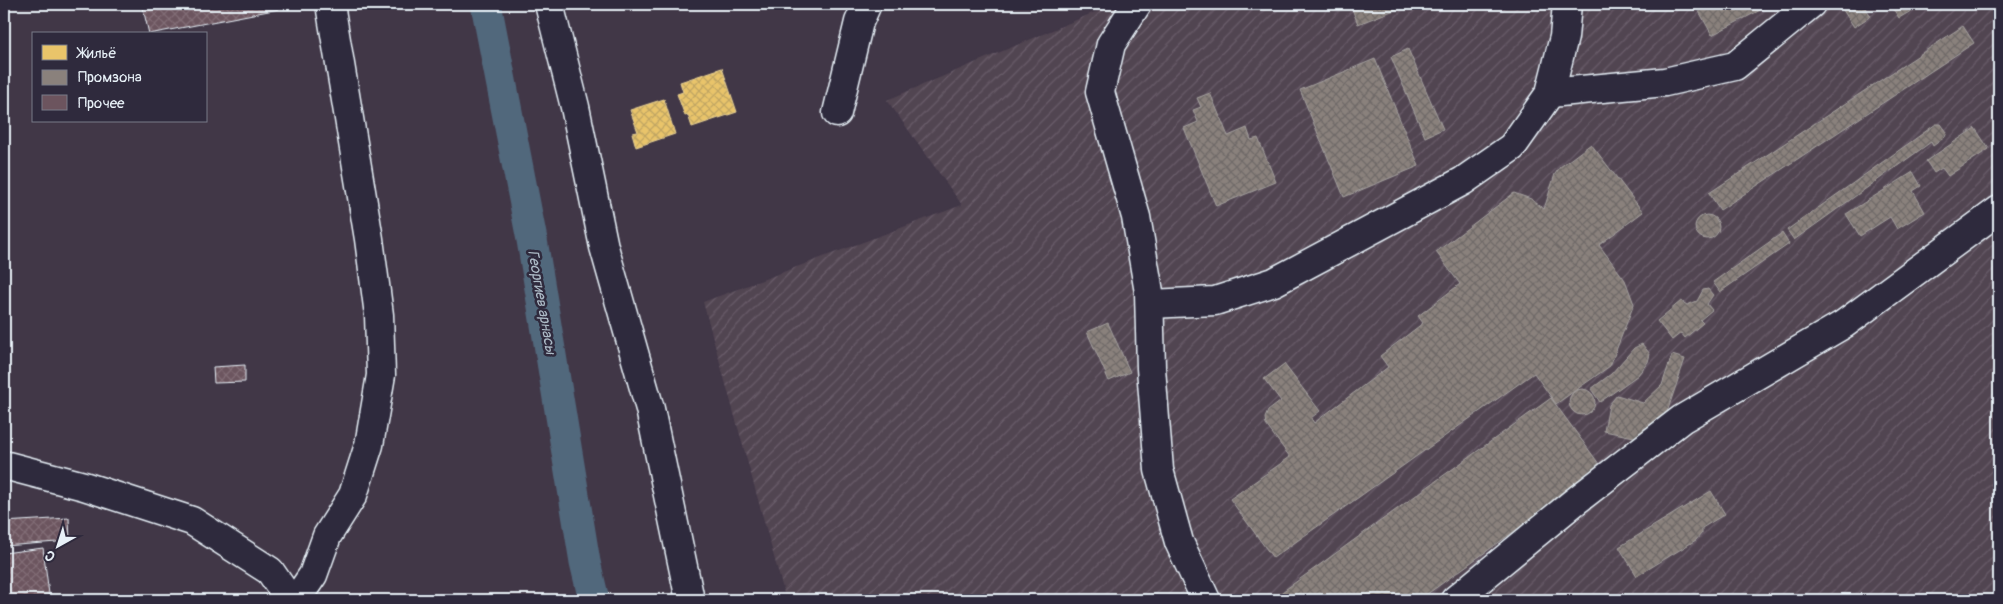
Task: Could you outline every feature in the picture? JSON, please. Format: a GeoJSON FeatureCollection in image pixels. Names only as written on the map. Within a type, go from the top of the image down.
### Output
{"type":"FeatureCollection","features":[{"type":"Feature","properties":{"kind":"street"},"geometry":{"type":"LineString","coordinates":[[296,600],[313,575],[327,536],[353,495],[369,444],[380,375],[379,315],[373,268],[342,68],[330,4]]}},
{"type":"Feature","properties":{"kind":"street"},"geometry":{"type":"LineString","coordinates":[[549,4],[576,107],[604,247],[650,409],[690,600]]}},
{"type":"Feature","properties":{"kind":"street"},"geometry":{"type":"LineString","coordinates":[[837,114],[859,22],[867,4]]}},
{"type":"Feature","properties":{"kind":"street"},"geometry":{"type":"LineString","coordinates":[[1138,4],[1111,44],[1100,92],[1136,217],[1150,304],[1151,368],[1159,470],[1179,542],[1206,600]]}},
{"type":"Feature","properties":{"kind":"street"},"geometry":{"type":"LineString","coordinates":[[1150,304],[1215,301],[1274,282],[1463,182],[1512,147],[1550,93],[1564,37],[1567,4]]}},
{"type":"Feature","properties":{"kind":"street"},"geometry":{"type":"LineString","coordinates":[[1550,93],[1665,82],[1735,66],[1811,4]]}},
{"type":"Feature","properties":{"kind":"street"},"geometry":{"type":"LineString","coordinates":[[1455,600],[1574,502],[1682,419],[1844,324],[1999,210]]}},
{"type":"Feature","properties":{"kind":"street"},"geometry":{"type":"LineString","coordinates":[[4,465],[84,486],[192,521],[270,571],[290,600]]}},
{"type":"Feature","properties":{"kind":"shaded area"},"geometry":{"type":"Polygon","coordinates":[[[1114,4],[1999,4],[1999,600],[786,600],[703,302],[962,205],[887,100],[1114,4]]]}},
{"type":"Feature","properties":{"kind":"building: Жильё"},"geometry":{"type":"Polygon","coordinates":[[[722,68],[737,112],[692,127],[688,115],[685,116],[677,94],[683,92],[680,82],[722,68]]]}},
{"type":"Feature","properties":{"kind":"building: Жильё"},"geometry":{"type":"Polygon","coordinates":[[[664,99],[675,134],[636,147],[632,133],[638,132],[630,110],[664,99]]]}},
{"type":"Feature","properties":{"kind":"building: Промзона"},"geometry":{"type":"Polygon","coordinates":[[[1350,4],[1404,4],[1405,6],[1358,24],[1350,4]]]}},
{"type":"Feature","properties":{"kind":"building: Промзона"},"geometry":{"type":"Polygon","coordinates":[[[1695,4],[1772,4],[1712,35],[1695,4]]]}},
{"type":"Feature","properties":{"kind":"building: Промзона"},"geometry":{"type":"Polygon","coordinates":[[[1839,4],[1870,4],[1865,7],[1871,16],[1854,27],[1839,4]]]}},
{"type":"Feature","properties":{"kind":"building: Промзона"},"geometry":{"type":"Polygon","coordinates":[[[1890,4],[1923,4],[1899,18],[1890,4]]]}},
{"type":"Feature","properties":{"kind":"building: Промзона"},"geometry":{"type":"Polygon","coordinates":[[[1963,26],[1974,43],[1720,210],[1709,193],[1963,26]]]}},
{"type":"Feature","properties":{"kind":"building: Промзона"},"geometry":{"type":"Polygon","coordinates":[[[1408,49],[1443,129],[1425,137],[1391,57],[1408,49]]]}},
{"type":"Feature","properties":{"kind":"building: Промзона"},"geometry":{"type":"Polygon","coordinates":[[[1375,59],[1419,166],[1344,197],[1300,90],[1375,59]]]}},
{"type":"Feature","properties":{"kind":"building: Промзона"},"geometry":{"type":"Polygon","coordinates":[[[1210,93],[1228,136],[1247,128],[1251,140],[1258,138],[1276,182],[1216,206],[1184,128],[1198,122],[1193,110],[1201,107],[1197,98],[1210,93]]]}},
{"type":"Feature","properties":{"kind":"building: Промзона"},"geometry":{"type":"Polygon","coordinates":[[[1936,124],[1941,124],[1947,132],[1945,137],[1933,146],[1931,142],[1794,240],[1787,230],[1936,124]]]}},
{"type":"Feature","properties":{"kind":"building: Промзона"},"geometry":{"type":"Polygon","coordinates":[[[1975,128],[1989,149],[1948,176],[1942,168],[1934,173],[1926,161],[1975,128]]]}},
{"type":"Feature","properties":{"kind":"building: Промзона"},"geometry":{"type":"Polygon","coordinates":[[[1591,144],[1643,212],[1599,245],[1625,280],[1634,304],[1610,366],[1556,404],[1534,373],[1273,558],[1230,499],[1290,457],[1266,425],[1265,418],[1268,411],[1281,401],[1264,379],[1284,364],[1320,411],[1311,418],[1314,423],[1388,367],[1380,356],[1423,323],[1418,316],[1460,284],[1436,252],[1514,193],[1531,199],[1544,209],[1555,174],[1560,167],[1591,144]]]}},
{"type":"Feature","properties":{"kind":"building: Промзона"},"geometry":{"type":"Polygon","coordinates":[[[1913,172],[1921,186],[1913,191],[1925,212],[1897,229],[1890,217],[1860,236],[1846,214],[1913,172]]]}},
{"type":"Feature","properties":{"kind":"building: Промзона"},"geometry":{"type":"Polygon","coordinates":[[[1707,215],[1712,216],[1718,222],[1718,232],[1712,238],[1707,239],[1702,238],[1696,232],[1695,227],[1696,222],[1702,216],[1707,215]]]}},
{"type":"Feature","properties":{"kind":"building: Промзона"},"geometry":{"type":"Polygon","coordinates":[[[1782,233],[1789,244],[1720,292],[1713,282],[1782,233]]]}},
{"type":"Feature","properties":{"kind":"building: Промзона"},"geometry":{"type":"Polygon","coordinates":[[[1708,289],[1713,295],[1707,304],[1712,310],[1700,320],[1703,323],[1685,338],[1681,333],[1672,340],[1657,321],[1681,301],[1687,305],[1697,301],[1703,290],[1708,289]]]}},
{"type":"Feature","properties":{"kind":"building: Промзона"},"geometry":{"type":"Polygon","coordinates":[[[1108,323],[1130,372],[1109,381],[1087,332],[1108,323]]]}},
{"type":"Feature","properties":{"kind":"building: Промзона"},"geometry":{"type":"Polygon","coordinates":[[[1642,344],[1650,354],[1648,362],[1638,375],[1600,402],[1591,389],[1611,374],[1634,348],[1642,344]]]}},
{"type":"Feature","properties":{"kind":"building: Промзона"},"geometry":{"type":"Polygon","coordinates":[[[1672,355],[1685,359],[1661,430],[1649,440],[1604,431],[1609,405],[1617,395],[1643,403],[1662,385],[1672,355]]]}},
{"type":"Feature","properties":{"kind":"building: Промзона"},"geometry":{"type":"Polygon","coordinates":[[[1582,389],[1591,393],[1595,402],[1591,411],[1582,415],[1573,411],[1569,402],[1573,393],[1582,389]]]}},
{"type":"Feature","properties":{"kind":"building: Промзона"},"geometry":{"type":"Polygon","coordinates":[[[1551,398],[1602,468],[1419,600],[1277,600],[1275,597],[1551,398]]]}},
{"type":"Feature","properties":{"kind":"building: Промзона"},"geometry":{"type":"Polygon","coordinates":[[[1711,491],[1725,514],[1702,528],[1702,533],[1696,540],[1637,576],[1619,547],[1711,491]]]}},
{"type":"Feature","properties":{"kind":"building: Прочее"},"geometry":{"type":"Polygon","coordinates":[[[142,4],[278,4],[279,9],[159,32],[149,32],[142,4]]]}},
{"type":"Feature","properties":{"kind":"building: Прочее"},"geometry":{"type":"Polygon","coordinates":[[[245,365],[245,382],[214,383],[213,367],[245,365]]]}},
{"type":"Feature","properties":{"kind":"building: Прочее"},"geometry":{"type":"Polygon","coordinates":[[[69,518],[70,541],[4,546],[4,522],[69,518]]]}},
{"type":"Feature","properties":{"kind":"building: Прочее"},"geometry":{"type":"Polygon","coordinates":[[[43,548],[49,594],[46,600],[4,600],[4,553],[43,548]]]}},
{"type":"Feature","properties":{"kind":"waterway","name":"Георгиев арнасы"},"geometry":{"type":"LineString","coordinates":[[486,4],[532,240],[585,562],[594,600]]}}]}
